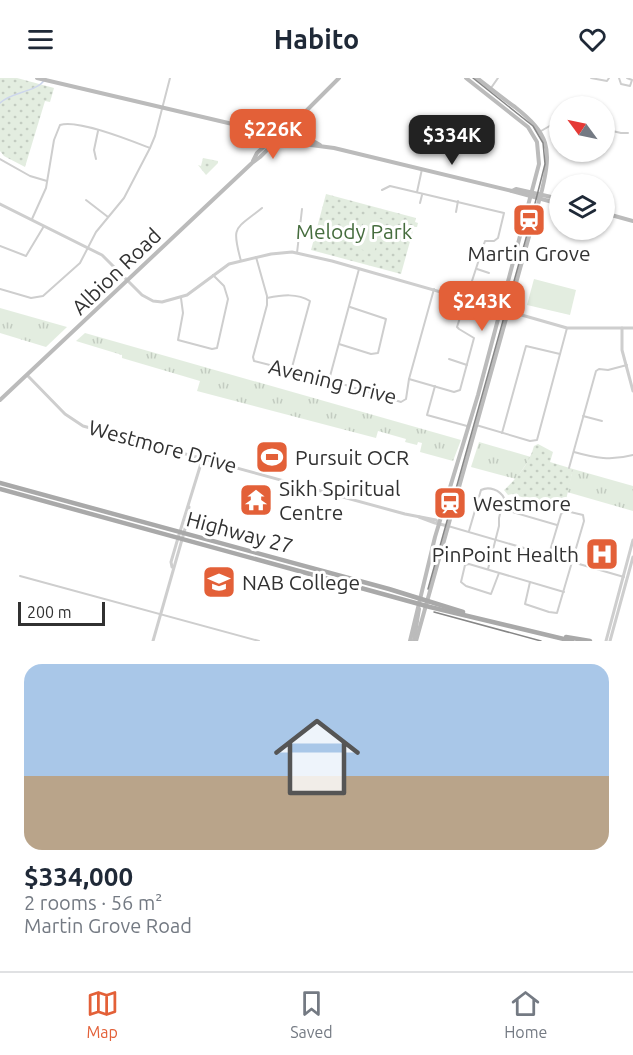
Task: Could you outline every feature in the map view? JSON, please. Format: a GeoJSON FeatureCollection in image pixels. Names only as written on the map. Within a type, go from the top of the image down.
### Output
{"type":"FeatureCollection","features":[{"type":"Feature","properties":{"kind":"main road"},"geometry":{"type":"LineString","coordinates":[[38,78],[241,126],[254,132],[549,200]]}},
{"type":"Feature","properties":{"kind":"main road","name":"Albion Road"},"geometry":{"type":"LineString","coordinates":[[0,400],[285,134],[339,78]]}},
{"type":"Feature","properties":{"kind":"main road"},"geometry":{"type":"LineString","coordinates":[[413,641],[439,523],[469,426],[539,158],[537,142],[530,130],[466,78]]}},
{"type":"Feature","properties":{"kind":"main road"},"geometry":{"type":"LineString","coordinates":[[413,641],[422,602],[448,526],[508,312],[540,197],[547,162],[541,131],[477,78]]}},
{"type":"Feature","properties":{"kind":"main road","name":"Albion Road"},"geometry":{"type":"LineString","coordinates":[[252,163],[261,149],[274,136],[304,112]]}},
{"type":"Feature","properties":{"kind":"main road"},"geometry":{"type":"LineString","coordinates":[[298,121],[296,130],[302,138]]}},
{"type":"Feature","properties":{"kind":"main road"},"geometry":{"type":"LineString","coordinates":[[241,126],[248,125],[279,132],[321,146]]}},
{"type":"Feature","properties":{"kind":"main road"},"geometry":{"type":"LineString","coordinates":[[254,132],[263,140],[261,149]]}},
{"type":"Feature","properties":{"kind":"main road"},"geometry":{"type":"LineString","coordinates":[[540,197],[549,198]]}},
{"type":"Feature","properties":{"kind":"main road"},"geometry":{"type":"LineString","coordinates":[[615,216],[633,221]]}},
{"type":"Feature","properties":{"kind":"main road","name":"Highway 27"},"geometry":{"type":"LineString","coordinates":[[0,483],[181,536]]}},
{"type":"Feature","properties":{"kind":"main road","name":"Highway 27"},"geometry":{"type":"LineString","coordinates":[[0,489],[572,641]]}},
{"type":"Feature","properties":{"kind":"main road","name":"Highway 27"},"geometry":{"type":"LineString","coordinates":[[552,635],[590,641]]}},
{"type":"Feature","properties":{"kind":"street"},"geometry":{"type":"LineString","coordinates":[[0,289],[31,298],[43,296],[78,266],[96,232],[124,198],[150,148],[170,78]]}},
{"type":"Feature","properties":{"kind":"street"},"geometry":{"type":"LineString","coordinates":[[490,88],[498,78]]}},
{"type":"Feature","properties":{"kind":"street"},"geometry":{"type":"LineString","coordinates":[[591,78],[605,81],[609,78]]}},
{"type":"Feature","properties":{"kind":"street"},"geometry":{"type":"LineString","coordinates":[[618,78],[621,84],[630,86],[632,80],[627,78]]}},
{"type":"Feature","properties":{"kind":"street"},"geometry":{"type":"LineString","coordinates":[[32,219],[43,196],[54,140],[60,125],[98,130],[150,148]]}},
{"type":"Feature","properties":{"kind":"street"},"geometry":{"type":"LineString","coordinates":[[541,131],[549,126]]}},
{"type":"Feature","properties":{"kind":"street"},"geometry":{"type":"LineString","coordinates":[[96,159],[94,150],[98,130]]}},
{"type":"Feature","properties":{"kind":"street"},"geometry":{"type":"LineString","coordinates":[[615,132],[628,133]]}},
{"type":"Feature","properties":{"kind":"street"},"geometry":{"type":"LineString","coordinates":[[0,159],[35,178],[47,181]]}},
{"type":"Feature","properties":{"kind":"street"},"geometry":{"type":"LineString","coordinates":[[417,192],[422,170]]}},
{"type":"Feature","properties":{"kind":"street"},"geometry":{"type":"LineString","coordinates":[[382,190],[390,186],[504,213],[498,238],[494,241],[485,241],[458,327],[474,338],[460,390],[457,392],[409,379]]}},
{"type":"Feature","properties":{"kind":"street"},"geometry":{"type":"LineString","coordinates":[[420,203],[422,193]]}},
{"type":"Feature","properties":{"kind":"street"},"geometry":{"type":"LineString","coordinates":[[86,200],[108,217]]}},
{"type":"Feature","properties":{"kind":"street"},"geometry":{"type":"LineString","coordinates":[[456,212],[458,201]]}},
{"type":"Feature","properties":{"kind":"street"},"geometry":{"type":"LineString","coordinates":[[0,204],[106,258],[143,297],[153,301],[162,302],[192,293],[225,265],[283,252],[297,253],[434,289],[567,328],[633,328]]}},
{"type":"Feature","properties":{"kind":"street"},"geometry":{"type":"LineString","coordinates":[[241,261],[235,234],[238,228],[262,208]]}},
{"type":"Feature","properties":{"kind":"street"},"geometry":{"type":"LineString","coordinates":[[297,253],[302,209]]}},
{"type":"Feature","properties":{"kind":"street"},"geometry":{"type":"LineString","coordinates":[[0,246],[26,256],[44,226]]}},
{"type":"Feature","properties":{"kind":"street","name":"Avening Drive"},"geometry":{"type":"LineString","coordinates":[[256,257],[267,298],[254,361],[403,402],[406,399],[409,379],[434,289]]}},
{"type":"Feature","properties":{"kind":"street"},"geometry":{"type":"LineString","coordinates":[[329,380],[359,269]]}},
{"type":"Feature","properties":{"kind":"street"},"geometry":{"type":"LineString","coordinates":[[477,269],[489,273]]}},
{"type":"Feature","properties":{"kind":"street"},"geometry":{"type":"LineString","coordinates":[[181,298],[183,313],[178,340],[215,349],[218,345],[228,299],[224,286],[213,275]]}},
{"type":"Feature","properties":{"kind":"street"},"geometry":{"type":"LineString","coordinates":[[267,298],[290,295],[310,301],[291,371]]}},
{"type":"Feature","properties":{"kind":"street"},"geometry":{"type":"LineString","coordinates":[[339,344],[371,354],[378,353],[386,319],[349,307]]}},
{"type":"Feature","properties":{"kind":"street"},"geometry":{"type":"LineString","coordinates":[[476,425],[530,441],[537,440],[567,328]]}},
{"type":"Feature","properties":{"kind":"street"},"geometry":{"type":"LineString","coordinates":[[622,328],[622,350],[633,391]]}},
{"type":"Feature","properties":{"kind":"street"},"geometry":{"type":"LineString","coordinates":[[502,433],[526,346],[560,354]]}},
{"type":"Feature","properties":{"kind":"street"},"geometry":{"type":"LineString","coordinates":[[449,359],[467,365]]}},
{"type":"Feature","properties":{"kind":"street"},"geometry":{"type":"LineString","coordinates":[[569,468],[596,371],[627,365]]}},
{"type":"Feature","properties":{"kind":"street","name":"Westmore Drive"},"geometry":{"type":"LineString","coordinates":[[27,375],[64,414],[83,426],[419,517],[435,524],[469,531],[625,577]]}},
{"type":"Feature","properties":{"kind":"street"},"geometry":{"type":"LineString","coordinates":[[435,386],[427,415],[469,426]]}},
{"type":"Feature","properties":{"kind":"street"},"geometry":{"type":"LineString","coordinates":[[584,416],[602,421]]}},
{"type":"Feature","properties":{"kind":"street"},"geometry":{"type":"LineString","coordinates":[[574,452],[603,460],[633,455]]}},
{"type":"Feature","properties":{"kind":"street"},"geometry":{"type":"LineString","coordinates":[[153,641],[172,568],[171,562],[181,536],[203,457]]}},
{"type":"Feature","properties":{"kind":"street"},"geometry":{"type":"LineString","coordinates":[[469,531],[481,490],[487,488],[500,492],[504,498],[488,569]]}},
{"type":"Feature","properties":{"kind":"street"},"geometry":{"type":"LineString","coordinates":[[501,508],[557,525]]}},
{"type":"Feature","properties":{"kind":"street"},"geometry":{"type":"LineString","coordinates":[[530,582],[525,601],[527,606],[557,612],[584,518],[579,514],[566,511],[561,514],[549,554]]}},
{"type":"Feature","properties":{"kind":"street"},"geometry":{"type":"LineString","coordinates":[[608,641],[621,602],[633,540]]}},
{"type":"Feature","properties":{"kind":"street"},"geometry":{"type":"LineString","coordinates":[[608,641],[616,601],[633,557]]}},
{"type":"Feature","properties":{"kind":"street"},"geometry":{"type":"LineString","coordinates":[[499,573],[491,594],[466,586],[461,582],[466,564],[488,569],[564,592]]}},
{"type":"Feature","properties":{"kind":"street"},"geometry":{"type":"LineString","coordinates":[[20,576],[259,641]]}},
{"type":"Feature","properties":{"kind":"street"},"geometry":{"type":"LineString","coordinates":[[616,601],[621,602]]}},
{"type":"Feature","properties":{"kind":"street"},"geometry":{"type":"LineString","coordinates":[[613,612],[618,614]]}},
{"type":"Feature","properties":{"kind":"green space"},"geometry":{"type":"Polygon","coordinates":[[[0,78],[17,78],[54,88],[50,102],[45,101],[25,167],[4,156],[0,151],[0,78]]]}},
{"type":"Feature","properties":{"kind":"green space"},"geometry":{"type":"Polygon","coordinates":[[[203,158],[218,161],[206,175],[198,165],[201,166],[203,158]]]}},
{"type":"Feature","properties":{"kind":"green space","name":"Melody Park"},"geometry":{"type":"Polygon","coordinates":[[[326,194],[416,218],[417,227],[414,227],[401,274],[311,250],[326,194]]]}},
{"type":"Feature","properties":{"kind":"green space"},"geometry":{"type":"Polygon","coordinates":[[[366,214],[384,220],[374,253],[356,248],[366,214]]]}},
{"type":"Feature","properties":{"kind":"green space"},"geometry":{"type":"Polygon","coordinates":[[[534,279],[576,290],[570,315],[527,305],[534,279]]]}},
{"type":"Feature","properties":{"kind":"green space"},"geometry":{"type":"Polygon","coordinates":[[[0,308],[67,327],[46,347],[0,333],[0,308]]]}},
{"type":"Feature","properties":{"kind":"green space"},"geometry":{"type":"Polygon","coordinates":[[[85,333],[461,440],[453,461],[420,452],[422,443],[418,442],[417,445],[405,442],[406,439],[378,431],[376,438],[197,391],[200,381],[122,358],[122,355],[76,341],[85,333]]]}},
{"type":"Feature","properties":{"kind":"green space"},"geometry":{"type":"Polygon","coordinates":[[[479,442],[531,457],[516,479],[471,467],[479,442]]]}},
{"type":"Feature","properties":{"kind":"green space"},"geometry":{"type":"Polygon","coordinates":[[[538,444],[553,452],[550,462],[573,469],[562,510],[512,494],[508,495],[504,490],[522,470],[534,446],[538,444]]]}},
{"type":"Feature","properties":{"kind":"green space"},"geometry":{"type":"Polygon","coordinates":[[[573,469],[633,486],[633,511],[567,492],[573,469]]]}},
{"type":"Feature","properties":{"kind":"waterway"},"geometry":{"type":"LineString","coordinates":[[0,103],[11,96],[37,87],[46,78]]}},
{"type":"Feature","properties":{"kind":"tram line"},"geometry":{"type":"LineString","coordinates":[[428,589],[545,164],[543,143],[533,126],[473,78]]}},
{"type":"Feature","properties":{"kind":"tram line"},"geometry":{"type":"LineString","coordinates":[[434,612],[541,641]]}},
{"type":"Feature","properties":{"kind":"place","name":"Martin Grove"},"geometry":{"type":"Point","coordinates":[529,220]}},
{"type":"Feature","properties":{"kind":"place","name":"Pursuit OCR"},"geometry":{"type":"Point","coordinates":[272,457]}},
{"type":"Feature","properties":{"kind":"place","name":"Sikh Spiritual Centre"},"geometry":{"type":"Point","coordinates":[256,500]}},
{"type":"Feature","properties":{"kind":"place","name":"Westmore"},"geometry":{"type":"Point","coordinates":[450,503]}},
{"type":"Feature","properties":{"kind":"place","name":"PinPoint Health"},"geometry":{"type":"Point","coordinates":[602,554]}},
{"type":"Feature","properties":{"kind":"place","name":"NAB College"},"geometry":{"type":"Point","coordinates":[219,582]}}]}
